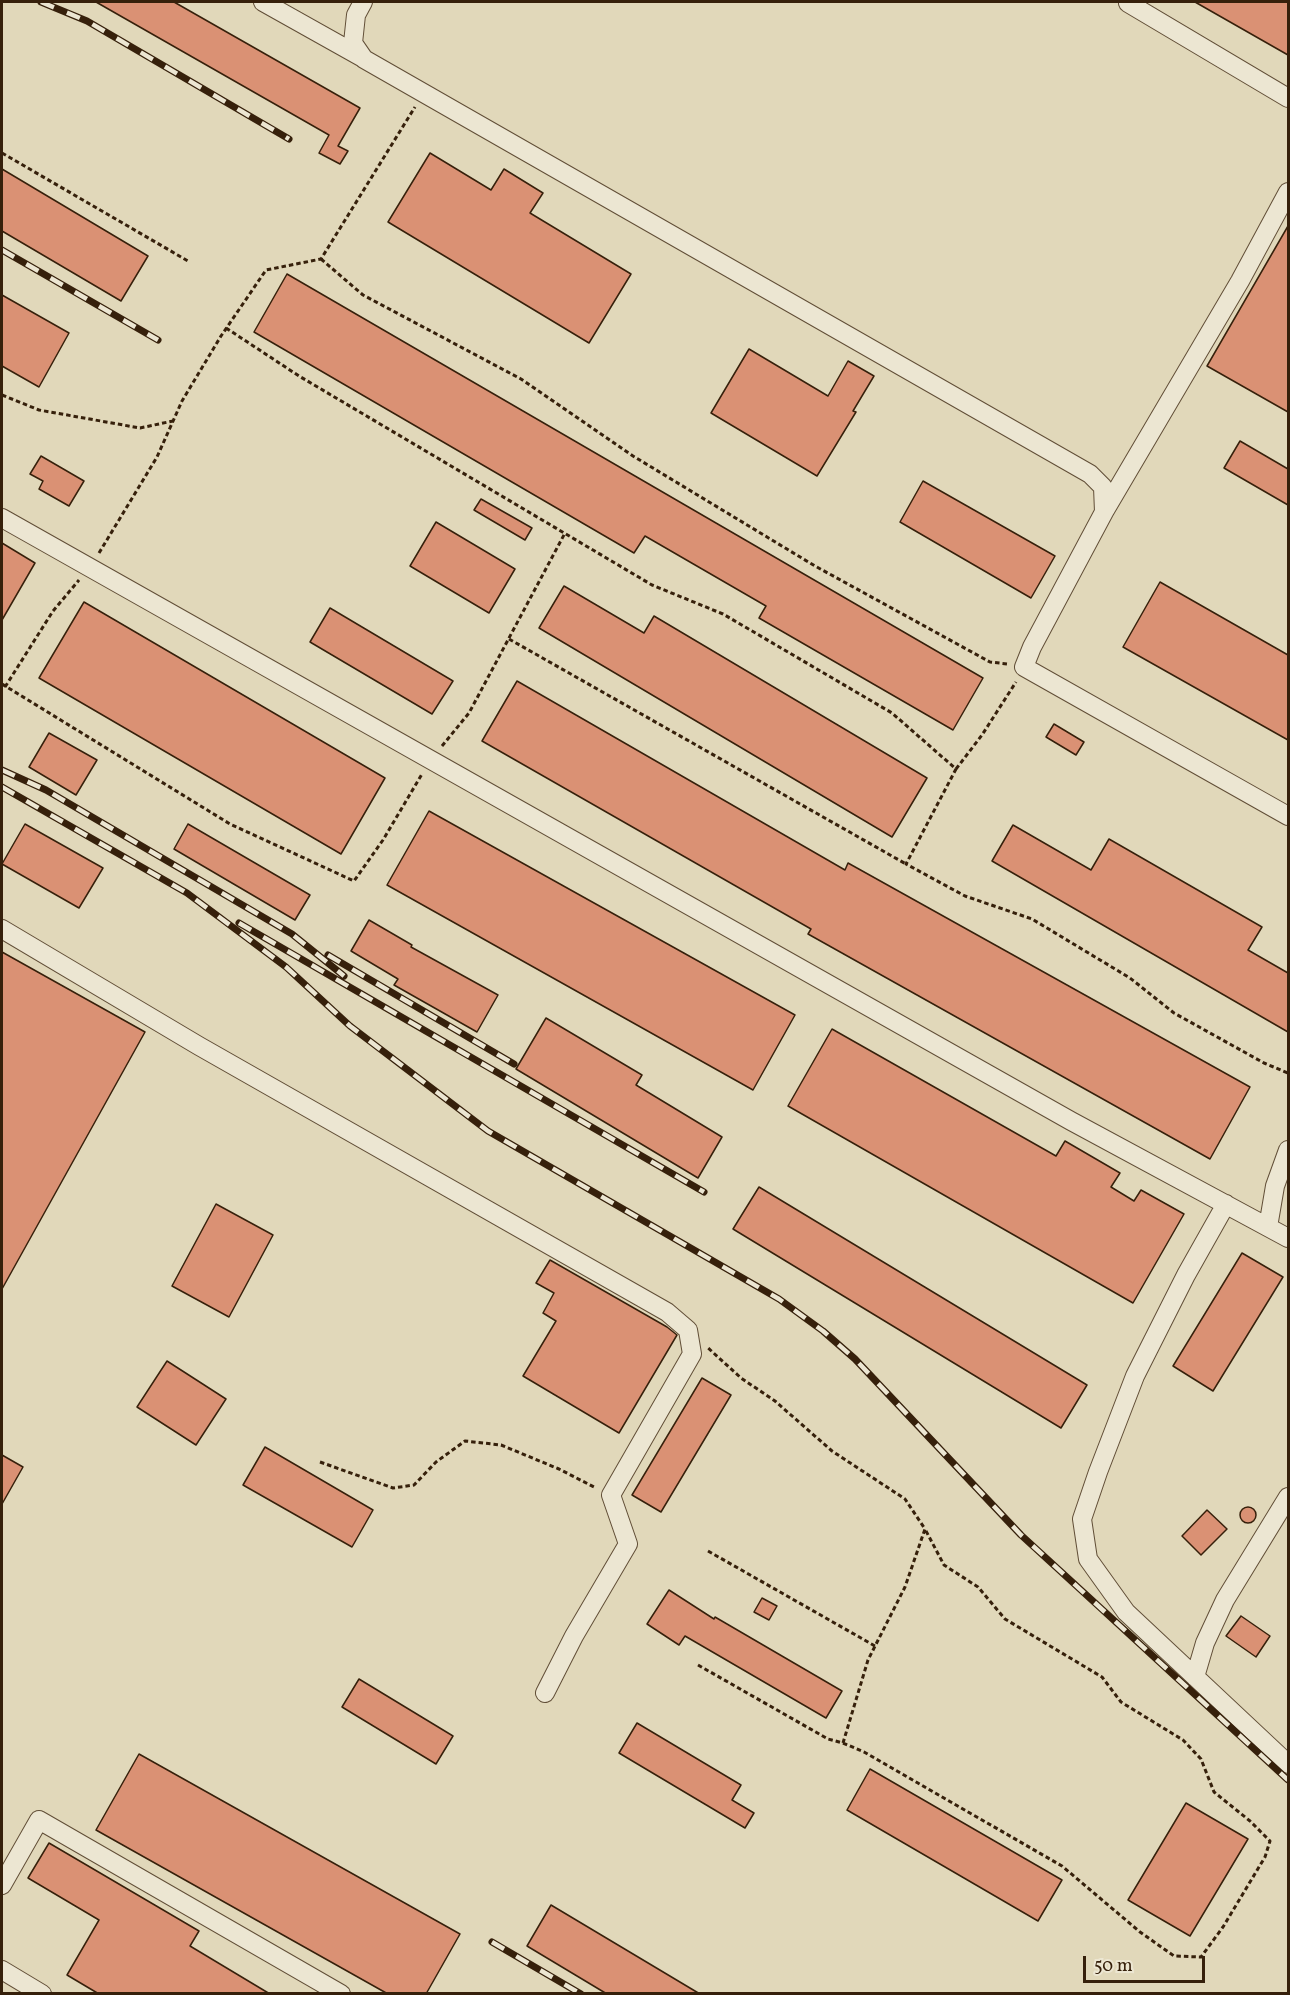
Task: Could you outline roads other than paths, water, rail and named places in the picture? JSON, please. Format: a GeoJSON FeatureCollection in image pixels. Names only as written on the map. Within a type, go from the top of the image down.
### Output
{"type":"FeatureCollection","features":[{"type":"Feature","properties":{"kind":"lane"},"geometry":{"type":"LineString","coordinates":[[263,2],[1090,474],[1103,487],[1104,512]]}},
{"type":"Feature","properties":{"kind":"lane"},"geometry":{"type":"LineString","coordinates":[[363,2],[356,15],[353,43],[364,59]]}},
{"type":"Feature","properties":{"kind":"lane"},"geometry":{"type":"LineString","coordinates":[[1128,3],[1288,98]]}},
{"type":"Feature","properties":{"kind":"lane"},"geometry":{"type":"LineString","coordinates":[[1288,192],[1240,281],[1104,512],[1032,647],[1024,667],[1288,816]]}},
{"type":"Feature","properties":{"kind":"lane"},"geometry":{"type":"LineString","coordinates":[[2,518],[1071,1120],[1288,1238]]}},
{"type":"Feature","properties":{"kind":"lane"},"geometry":{"type":"LineString","coordinates":[[2,929],[199,1046],[667,1312],[688,1330],[692,1354],[611,1495],[628,1544],[574,1636],[544,1693]]}},
{"type":"Feature","properties":{"kind":"lane"},"geometry":{"type":"LineString","coordinates":[[1268,1227],[1275,1186],[1288,1150]]}},
{"type":"Feature","properties":{"kind":"lane"},"geometry":{"type":"LineString","coordinates":[[1226,1204],[1186,1275],[1135,1376],[1082,1519],[1088,1559],[1126,1612],[1288,1764]]}},
{"type":"Feature","properties":{"kind":"lane"},"geometry":{"type":"LineString","coordinates":[[1195,1677],[1205,1643],[1225,1600],[1288,1497]]}},
{"type":"Feature","properties":{"kind":"lane"},"geometry":{"type":"LineString","coordinates":[[2,1885],[39,1820],[341,1994]]}},
{"type":"Feature","properties":{"kind":"lane"},"geometry":{"type":"LineString","coordinates":[[2,1971],[42,1994]]}},
{"type":"Feature","properties":{"kind":"railway"},"geometry":{"type":"LineString","coordinates":[[41,2],[87,21],[289,139]]}},
{"type":"Feature","properties":{"kind":"railway"},"geometry":{"type":"LineString","coordinates":[[2,250],[158,340]]}},
{"type":"Feature","properties":{"kind":"railway"},"geometry":{"type":"LineString","coordinates":[[2,770],[46,790],[292,934],[344,976]]}},
{"type":"Feature","properties":{"kind":"railway"},"geometry":{"type":"LineString","coordinates":[[2,787],[187,893],[286,967],[350,1026],[488,1131],[779,1299],[823,1331],[855,1359],[1021,1535],[1288,1780]]}},
{"type":"Feature","properties":{"kind":"railway"},"geometry":{"type":"LineString","coordinates":[[239,923],[704,1192]]}},
{"type":"Feature","properties":{"kind":"railway"},"geometry":{"type":"LineString","coordinates":[[328,955],[514,1064]]}},
{"type":"Feature","properties":{"kind":"railway"},"geometry":{"type":"LineString","coordinates":[[492,1942],[581,1994]]}}]}
